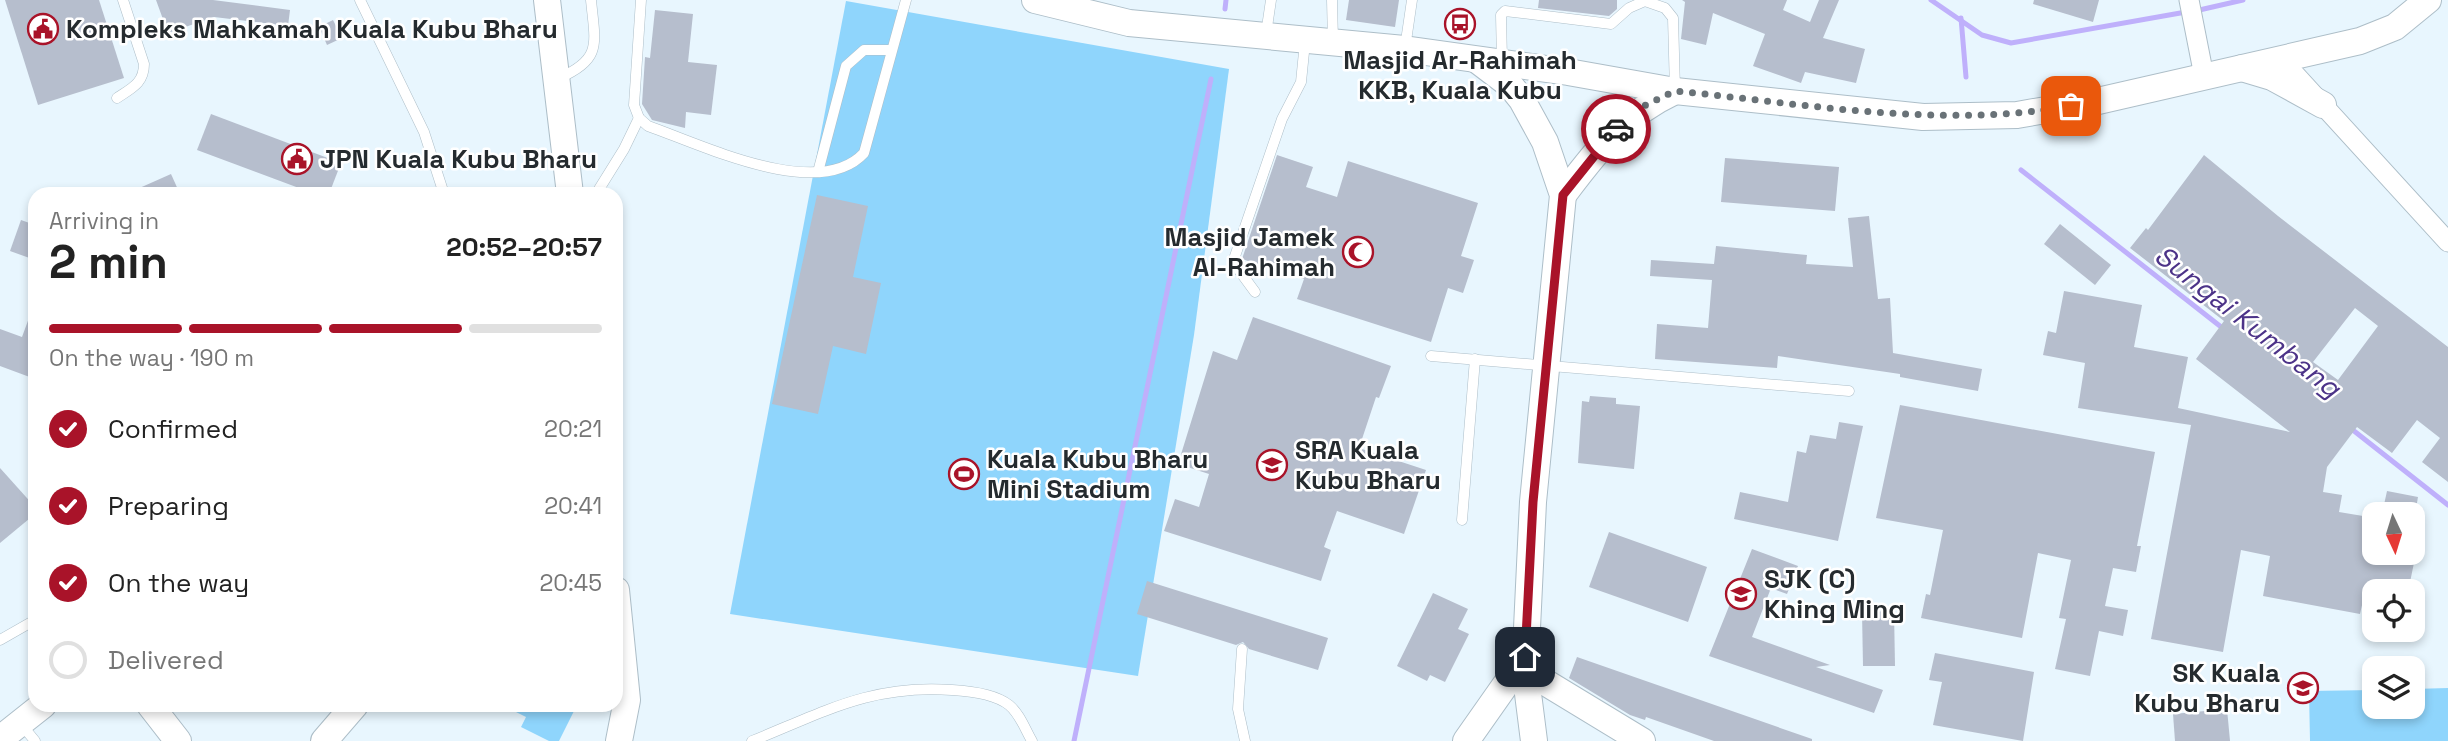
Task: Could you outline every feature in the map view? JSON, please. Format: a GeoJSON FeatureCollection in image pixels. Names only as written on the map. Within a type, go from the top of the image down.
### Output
{"type":"FeatureCollection","features":[{"type":"Feature","properties":{"kind":"street"},"geometry":{"type":"LineString","coordinates":[[547,0],[569,187]]}},
{"type":"Feature","properties":{"kind":"street"},"geometry":{"type":"LineString","coordinates":[[1035,0],[1129,23],[1265,38],[1404,49],[1675,91],[1923,117],[2017,116],[2098,101],[2360,41],[2395,27],[2428,0]]}},
{"type":"Feature","properties":{"kind":"street"},"geometry":{"type":"LineString","coordinates":[[2189,0],[2204,76]]}},
{"type":"Feature","properties":{"kind":"street"},"geometry":{"type":"LineString","coordinates":[[1473,58],[1510,85],[1522,100],[1545,142],[1563,195],[1533,502],[1525,663],[1534,741]]}},
{"type":"Feature","properties":{"kind":"street"},"geometry":{"type":"LineString","coordinates":[[2280,58],[2448,242]]}},
{"type":"Feature","properties":{"kind":"street"},"geometry":{"type":"LineString","coordinates":[[2240,67],[2272,77],[2323,105]]}},
{"type":"Feature","properties":{"kind":"street"},"geometry":{"type":"LineString","coordinates":[[1563,195],[1620,124],[1644,106],[1675,91]]}},
{"type":"Feature","properties":{"kind":"street"},"geometry":{"type":"LineString","coordinates":[[619,741],[627,700],[623,660]]}},
{"type":"Feature","properties":{"kind":"street"},"geometry":{"type":"LineString","coordinates":[[1466,741],[1525,663]]}},
{"type":"Feature","properties":{"kind":"street"},"geometry":{"type":"LineString","coordinates":[[1525,663],[1642,741]]}},
{"type":"Feature","properties":{"kind":"street"},"geometry":{"type":"LineString","coordinates":[[19,734],[37,712]]}},
{"type":"Feature","properties":{"kind":"street"},"geometry":{"type":"LineString","coordinates":[[155,712],[178,741]]}},
{"type":"Feature","properties":{"kind":"street"},"geometry":{"type":"LineString","coordinates":[[331,738],[350,712]]}},
{"type":"Feature","properties":{"kind":"lane"},"geometry":{"type":"LineString","coordinates":[[117,98],[141,82],[144,74],[144,64],[123,0]]}},
{"type":"Feature","properties":{"kind":"lane"},"geometry":{"type":"LineString","coordinates":[[360,0],[424,132],[442,187]]}},
{"type":"Feature","properties":{"kind":"lane"},"geometry":{"type":"LineString","coordinates":[[556,79],[582,69],[590,59],[594,47],[591,0]]}},
{"type":"Feature","properties":{"kind":"lane"},"geometry":{"type":"LineString","coordinates":[[641,0],[634,105],[639,118],[649,126],[764,167],[818,172],[853,165],[864,153],[906,0]]}},
{"type":"Feature","properties":{"kind":"lane"},"geometry":{"type":"LineString","coordinates":[[1265,38],[1271,0]]}},
{"type":"Feature","properties":{"kind":"lane"},"geometry":{"type":"LineString","coordinates":[[1332,0],[1333,43]]}},
{"type":"Feature","properties":{"kind":"lane"},"geometry":{"type":"LineString","coordinates":[[1404,49],[1412,0]]}},
{"type":"Feature","properties":{"kind":"lane"},"geometry":{"type":"LineString","coordinates":[[1502,63],[1501,15],[1505,11],[1611,24],[1629,8],[1645,1],[1665,8],[1673,18],[1675,91]]}},
{"type":"Feature","properties":{"kind":"lane"},"geometry":{"type":"LineString","coordinates":[[1255,292],[1233,262],[1282,119],[1301,82],[1305,41]]}},
{"type":"Feature","properties":{"kind":"lane"},"geometry":{"type":"LineString","coordinates":[[818,172],[846,66],[864,50],[891,50]]}},
{"type":"Feature","properties":{"kind":"lane"},"geometry":{"type":"LineString","coordinates":[[600,187],[639,118]]}},
{"type":"Feature","properties":{"kind":"lane"},"geometry":{"type":"LineString","coordinates":[[1431,356],[1849,391]]}},
{"type":"Feature","properties":{"kind":"lane"},"geometry":{"type":"LineString","coordinates":[[1462,520],[1475,359]]}},
{"type":"Feature","properties":{"kind":"lane"},"geometry":{"type":"LineString","coordinates":[[0,640],[28,624]]}},
{"type":"Feature","properties":{"kind":"lane"},"geometry":{"type":"LineString","coordinates":[[1242,649],[1238,709],[1245,741]]}},
{"type":"Feature","properties":{"kind":"lane"},"geometry":{"type":"LineString","coordinates":[[752,741],[843,702],[888,691],[925,688],[966,691],[998,698],[1017,715],[1032,741]]}},
{"type":"Feature","properties":{"kind":"shaded area","name":"Kuala Kubu Bharu Mini Stadium"},"geometry":{"type":"Polygon","coordinates":[[[846,1],[1229,69],[1194,335],[1138,676],[730,614],[846,1]]]}},
{"type":"Feature","properties":{"kind":"shaded area"},"geometry":{"type":"Polygon","coordinates":[[[2448,688],[2448,741],[2310,741],[2309,691],[2362,690],[2362,719],[2425,719],[2425,689],[2448,688]]]}},
{"type":"Feature","properties":{"kind":"shaded area"},"geometry":{"type":"Polygon","coordinates":[[[516,712],[574,712],[559,741],[549,741],[521,727],[526,717],[516,712]]]}},
{"type":"Feature","properties":{"kind":"building"},"geometry":{"type":"Polygon","coordinates":[[[5,0],[99,0],[124,78],[38,105],[5,0]]]}},
{"type":"Feature","properties":{"kind":"building"},"geometry":{"type":"Polygon","coordinates":[[[156,0],[213,0],[290,10],[288,26],[214,17],[168,33],[156,0]]]}},
{"type":"Feature","properties":{"kind":"building"},"geometry":{"type":"Polygon","coordinates":[[[1349,0],[1399,0],[1395,27],[1346,20],[1349,0]]]}},
{"type":"Feature","properties":{"kind":"building"},"geometry":{"type":"Polygon","coordinates":[[[1539,0],[1617,0],[1617,9],[1609,16],[1538,8],[1539,0]]]}},
{"type":"Feature","properties":{"kind":"building"},"geometry":{"type":"Polygon","coordinates":[[[1682,0],[1787,0],[1783,10],[1810,22],[1819,0],[1839,0],[1823,38],[1865,49],[1856,83],[1805,72],[1801,83],[1753,66],[1765,34],[1713,13],[1706,45],[1681,39],[1685,2],[1682,0]]]}},
{"type":"Feature","properties":{"kind":"building"},"geometry":{"type":"Polygon","coordinates":[[[2034,0],[2099,0],[2093,22],[2033,4],[2034,0]]]}},
{"type":"Feature","properties":{"kind":"building"},"geometry":{"type":"Polygon","coordinates":[[[655,10],[693,14],[688,62],[717,65],[711,115],[686,112],[685,128],[652,120],[642,104],[645,57],[650,58],[655,10]]]}},
{"type":"Feature","properties":{"kind":"building"},"geometry":{"type":"Polygon","coordinates":[[[333,20],[342,38],[327,45],[319,27],[333,20]]]}},
{"type":"Feature","properties":{"kind":"building"},"geometry":{"type":"Polygon","coordinates":[[[211,114],[341,163],[332,187],[296,187],[197,150],[211,114]]]}},
{"type":"Feature","properties":{"kind":"building","name":"Masjid Jamek Al-Rahimah"},"geometry":{"type":"Polygon","coordinates":[[[1277,155],[1313,167],[1306,187],[1337,197],[1348,161],[1478,203],[1461,256],[1474,260],[1463,293],[1448,288],[1431,342],[1297,299],[1304,279],[1242,259],[1277,155]]]}},
{"type":"Feature","properties":{"kind":"building"},"geometry":{"type":"Polygon","coordinates":[[[2204,155],[2278,216],[2448,347],[2448,482],[2422,462],[2440,438],[2417,420],[2392,453],[2357,427],[2327,467],[2323,492],[2342,495],[2339,512],[2362,516],[2362,565],[2414,565],[2411,579],[2362,579],[2360,614],[2263,596],[2270,556],[2241,550],[2223,652],[2151,639],[2191,425],[2078,408],[2085,363],[2043,355],[2048,331],[2056,333],[2064,291],[2142,305],[2134,347],[2188,357],[2178,408],[2290,432],[2196,359],[2224,321],[2130,248],[2146,228],[2148,230],[2204,155]],[[2355,308],[2313,362],[2338,380],[2378,326],[2355,308]]]}},
{"type":"Feature","properties":{"kind":"building"},"geometry":{"type":"Polygon","coordinates":[[[1725,158],[1839,167],[1835,211],[1721,202],[1725,158]]]}},
{"type":"Feature","properties":{"kind":"building"},"geometry":{"type":"Polygon","coordinates":[[[171,174],[177,187],[142,187],[171,174]]]}},
{"type":"Feature","properties":{"kind":"building"},"geometry":{"type":"Polygon","coordinates":[[[817,195],[868,206],[853,277],[881,283],[866,354],[833,346],[818,414],[772,404],[817,195]]]}},
{"type":"Feature","properties":{"kind":"building"},"geometry":{"type":"Polygon","coordinates":[[[1869,216],[1878,299],[1890,298],[1893,353],[1982,369],[1978,391],[1900,377],[1900,374],[1778,356],[1777,368],[1655,359],[1657,324],[1708,328],[1712,280],[1650,276],[1651,260],[1714,264],[1716,246],[1807,255],[1806,264],[1853,267],[1848,218],[1869,216]]]}},
{"type":"Feature","properties":{"kind":"building"},"geometry":{"type":"Polygon","coordinates":[[[21,220],[28,222],[28,257],[10,251],[21,220]]]}},
{"type":"Feature","properties":{"kind":"building"},"geometry":{"type":"Polygon","coordinates":[[[2060,224],[2111,265],[2095,285],[2044,244],[2060,224]]]}},
{"type":"Feature","properties":{"kind":"building"},"geometry":{"type":"Polygon","coordinates":[[[1253,317],[1391,366],[1379,398],[1376,397],[1359,448],[1426,470],[1404,534],[1337,511],[1324,547],[1331,550],[1321,581],[1164,531],[1175,499],[1199,507],[1209,474],[1178,464],[1213,351],[1237,360],[1253,317]]]}},
{"type":"Feature","properties":{"kind":"building"},"geometry":{"type":"Polygon","coordinates":[[[28,321],[28,376],[0,366],[0,329],[22,337],[28,321]]]}},
{"type":"Feature","properties":{"kind":"building"},"geometry":{"type":"Polygon","coordinates":[[[1590,396],[1616,398],[1616,404],[1640,406],[1634,469],[1578,463],[1582,401],[1589,402],[1590,396]]]}},
{"type":"Feature","properties":{"kind":"building"},"geometry":{"type":"Polygon","coordinates":[[[1900,405],[2155,452],[2137,546],[2141,546],[2136,572],[2113,568],[2105,606],[2128,610],[2123,636],[2099,631],[2090,676],[2055,669],[2066,619],[2059,618],[2071,560],[2038,553],[2022,638],[1921,618],[1926,594],[1930,595],[1943,530],[1876,518],[1900,405]]]}},
{"type":"Feature","properties":{"kind":"building"},"geometry":{"type":"Polygon","coordinates":[[[1839,422],[1863,426],[1838,541],[1734,519],[1740,492],[1788,502],[1797,451],[1806,453],[1810,435],[1836,439],[1839,422]]]}},
{"type":"Feature","properties":{"kind":"building"},"geometry":{"type":"Polygon","coordinates":[[[0,468],[28,499],[28,520],[0,543],[0,468]]]}},
{"type":"Feature","properties":{"kind":"building"},"geometry":{"type":"Polygon","coordinates":[[[2387,491],[2418,497],[2417,502],[2385,502],[2387,491]]]}},
{"type":"Feature","properties":{"kind":"building"},"geometry":{"type":"Polygon","coordinates":[[[1609,532],[1707,567],[1688,622],[1589,587],[1609,532]]]}},
{"type":"Feature","properties":{"kind":"building"},"geometry":{"type":"Polygon","coordinates":[[[1752,549],[1798,566],[1787,594],[1771,588],[1752,637],[1830,665],[1816,667],[1883,690],[1874,713],[1709,656],[1752,549]]]}},
{"type":"Feature","properties":{"kind":"building"},"geometry":{"type":"Polygon","coordinates":[[[1147,581],[1328,638],[1318,670],[1249,649],[1243,642],[1236,645],[1137,614],[1147,581]]]}},
{"type":"Feature","properties":{"kind":"building"},"geometry":{"type":"Polygon","coordinates":[[[1433,593],[1468,609],[1458,629],[1469,634],[1445,682],[1430,675],[1427,681],[1397,666],[1433,593]]]}},
{"type":"Feature","properties":{"kind":"building"},"geometry":{"type":"Polygon","coordinates":[[[1894,611],[1895,666],[1863,666],[1862,612],[1894,611]]]}},
{"type":"Feature","properties":{"kind":"building"},"geometry":{"type":"Polygon","coordinates":[[[1935,653],[2034,672],[2023,741],[1933,725],[1942,682],[1929,680],[1935,653]]]}},
{"type":"Feature","properties":{"kind":"building"},"geometry":{"type":"Polygon","coordinates":[[[1577,657],[1812,741],[1714,741],[1646,717],[1645,720],[1630,715],[1569,678],[1577,657]]]}},
{"type":"Feature","properties":{"kind":"building"},"geometry":{"type":"Polygon","coordinates":[[[2227,709],[2230,741],[2175,741],[2173,714],[2227,709]]]}},
{"type":"Feature","properties":{"kind":"waterway"},"geometry":{"type":"LineString","coordinates":[[1225,9],[1226,0]]}},
{"type":"Feature","properties":{"kind":"waterway"},"geometry":{"type":"LineString","coordinates":[[1931,0],[1982,35],[2011,43],[2186,12]]}},
{"type":"Feature","properties":{"kind":"waterway"},"geometry":{"type":"LineString","coordinates":[[2195,11],[2243,0]]}},
{"type":"Feature","properties":{"kind":"waterway","name":"Sungai Kumbang"},"geometry":{"type":"LineString","coordinates":[[1961,18],[1966,77]]}},
{"type":"Feature","properties":{"kind":"waterway"},"geometry":{"type":"LineString","coordinates":[[1074,741],[1211,79]]}},
{"type":"Feature","properties":{"kind":"waterway","name":"Sungai Kumbang"},"geometry":{"type":"LineString","coordinates":[[2021,170],[2225,330]]}},
{"type":"Feature","properties":{"kind":"waterway","name":"Sungai Kumbang"},"geometry":{"type":"LineString","coordinates":[[2349,427],[2448,505]]}},
{"type":"Feature","properties":{"kind":"way so far"},"geometry":{"type":"LineString","coordinates":[[1616,129],[1644,106],[1675,91],[1923,117],[2017,116],[2071,106]]}},
{"type":"Feature","properties":{"kind":"place","name":"Masjid Ar-Rahimah KKB, Kuala Kubu"},"geometry":{"type":"Point","coordinates":[1460,24]}},
{"type":"Feature","properties":{"kind":"place","name":"Kompleks Mahkamah Kuala Kubu Bharu"},"geometry":{"type":"Point","coordinates":[43,29]}},
{"type":"Feature","properties":{"kind":"place","name":"JPN Kuala Kubu Bharu"},"geometry":{"type":"Point","coordinates":[297,159]}},
{"type":"Feature","properties":{"kind":"place","name":"Masjid Jamek Al-Rahimah"},"geometry":{"type":"Point","coordinates":[1358,252]}},
{"type":"Feature","properties":{"kind":"place","name":"SRA Kuala Kubu Bharu"},"geometry":{"type":"Point","coordinates":[1272,465]}},
{"type":"Feature","properties":{"kind":"place","name":"Kuala Kubu Bharu Mini Stadium"},"geometry":{"type":"Point","coordinates":[964,474]}},
{"type":"Feature","properties":{"kind":"place","name":"SJK (C) Khing Ming"},"geometry":{"type":"Point","coordinates":[1741,594]}},
{"type":"Feature","properties":{"kind":"place","name":"SK Kuala Kubu Bharu"},"geometry":{"type":"Point","coordinates":[2303,688]}},
{"type":"Feature","properties":{"kind":"route"},"geometry":{"type":"LineString","coordinates":[[1525,657],[1533,502],[1563,195],[1593,154],[1616,129]]}}]}
